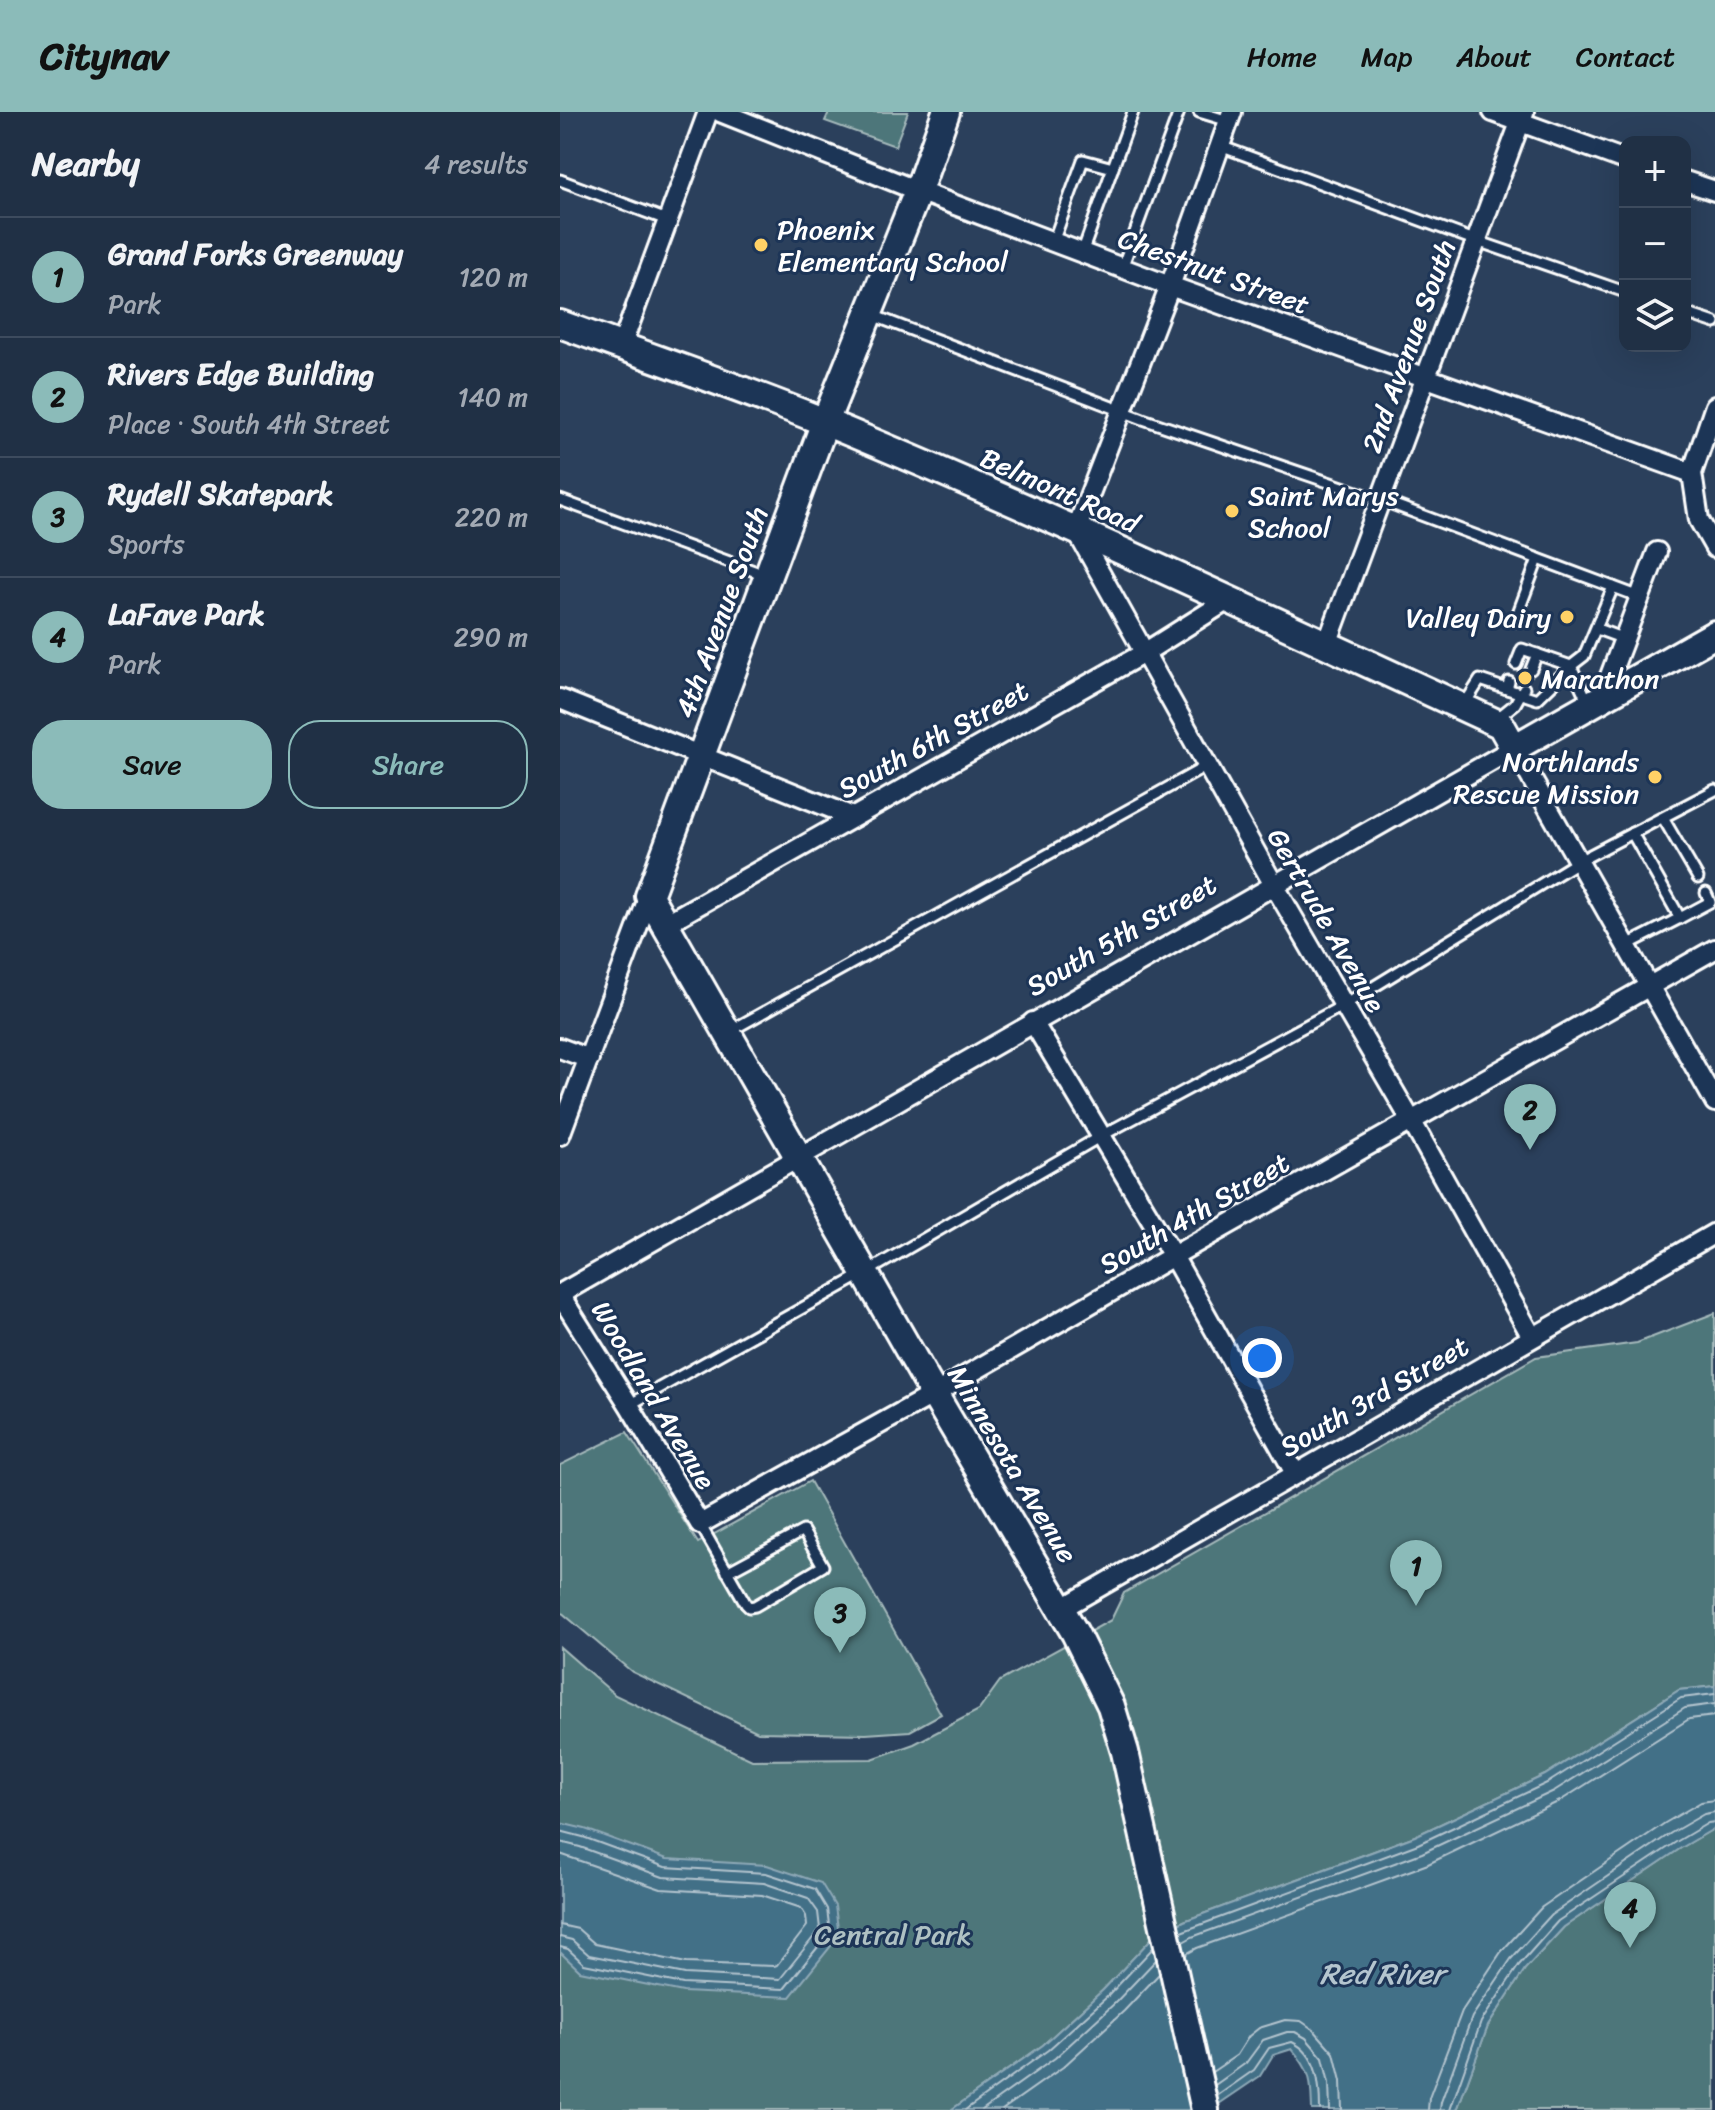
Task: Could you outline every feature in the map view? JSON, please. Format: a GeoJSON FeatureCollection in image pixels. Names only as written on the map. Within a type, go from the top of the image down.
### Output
{"type":"FeatureCollection","features":[{"type":"Feature","properties":{"kind":"street"},"geometry":{"type":"LineString","coordinates":[[621,347],[708,112]]}},
{"type":"Feature","properties":{"kind":"street","name":"Chestnut Street"},"geometry":{"type":"LineString","coordinates":[[720,112],[1170,286],[1692,473]]}},
{"type":"Feature","properties":{"kind":"street","name":"4th Avenue South"},"geometry":{"type":"LineString","coordinates":[[560,1135],[825,422],[918,191],[946,112]]}},
{"type":"Feature","properties":{"kind":"street"},"geometry":{"type":"LineString","coordinates":[[1493,112],[1522,117],[1619,157]]}},
{"type":"Feature","properties":{"kind":"street"},"geometry":{"type":"LineString","coordinates":[[1076,530],[1170,286],[1230,117]]}},
{"type":"Feature","properties":{"kind":"street","name":"2nd Avenue South"},"geometry":{"type":"LineString","coordinates":[[1327,644],[1522,117]]}},
{"type":"Feature","properties":{"kind":"street"},"geometry":{"type":"LineString","coordinates":[[1691,183],[1715,191]]}},
{"type":"Feature","properties":{"kind":"street","name":"Belmont Road"},"geometry":{"type":"LineString","coordinates":[[560,324],[825,422],[1076,530],[1493,721],[1501,725],[1514,748]]}},
{"type":"Feature","properties":{"kind":"street"},"geometry":{"type":"LineString","coordinates":[[1715,406],[1692,473],[1699,520],[1715,548]]}},
{"type":"Feature","properties":{"kind":"street","name":"Gertrude Avenue"},"geometry":{"type":"LineString","coordinates":[[1076,530],[1532,1337]]}},
{"type":"Feature","properties":{"kind":"street"},"geometry":{"type":"LineString","coordinates":[[1596,701],[1624,639],[1657,552]]}},
{"type":"Feature","properties":{"kind":"street","name":"South 6th Street"},"geometry":{"type":"LineString","coordinates":[[665,924],[1144,653],[1228,600]]}},
{"type":"Feature","properties":{"kind":"street","name":"South 5th Street"},"geometry":{"type":"LineString","coordinates":[[560,1294],[1715,634]]}},
{"type":"Feature","properties":{"kind":"street"},"geometry":{"type":"LineString","coordinates":[[560,699],[853,817]]}},
{"type":"Feature","properties":{"kind":"street"},"geometry":{"type":"LineString","coordinates":[[1514,748],[1715,1102]]}},
{"type":"Feature","properties":{"kind":"street","name":"Minnesota Avenue"},"geometry":{"type":"LineString","coordinates":[[649,896],[1061,1609],[1111,1706],[1125,1752],[1205,2110]]}},
{"type":"Feature","properties":{"kind":"street","name":"South 4th Street"},"geometry":{"type":"LineString","coordinates":[[700,1524],[1715,949]]}},
{"type":"Feature","properties":{"kind":"street"},"geometry":{"type":"LineString","coordinates":[[1033,1022],[1173,1256],[1295,1473]]}},
{"type":"Feature","properties":{"kind":"street"},"geometry":{"type":"LineString","coordinates":[[560,1048],[589,1059]]}},
{"type":"Feature","properties":{"kind":"street","name":"South 3rd Street"},"geometry":{"type":"LineString","coordinates":[[1061,1609],[1715,1233]]}},
{"type":"Feature","properties":{"kind":"street","name":"Woodland Avenue"},"geometry":{"type":"LineString","coordinates":[[560,1294],[700,1524]]}},
{"type":"Feature","properties":{"kind":"lane"},"geometry":{"type":"LineString","coordinates":[[1082,253],[1133,112]]}},
{"type":"Feature","properties":{"kind":"lane"},"geometry":{"type":"LineString","coordinates":[[1122,268],[1179,112]]}},
{"type":"Feature","properties":{"kind":"lane"},"geometry":{"type":"LineString","coordinates":[[1199,112],[1230,117]]}},
{"type":"Feature","properties":{"kind":"lane"},"geometry":{"type":"LineString","coordinates":[[1220,146],[1619,290]]}},
{"type":"Feature","properties":{"kind":"lane"},"geometry":{"type":"LineString","coordinates":[[1053,242],[1083,160],[1113,168]]}},
{"type":"Feature","properties":{"kind":"lane"},"geometry":{"type":"LineString","coordinates":[[560,180],[667,220]]}},
{"type":"Feature","properties":{"kind":"lane"},"geometry":{"type":"LineString","coordinates":[[869,314],[1121,410],[1381,500],[1640,597]]}},
{"type":"Feature","properties":{"kind":"lane"},"geometry":{"type":"LineString","coordinates":[[1691,315],[1715,323]]}},
{"type":"Feature","properties":{"kind":"lane"},"geometry":{"type":"LineString","coordinates":[[560,500],[768,576]]}},
{"type":"Feature","properties":{"kind":"lane"},"geometry":{"type":"LineString","coordinates":[[1515,621],[1538,559]]}},
{"type":"Feature","properties":{"kind":"lane"},"geometry":{"type":"LineString","coordinates":[[1463,707],[1480,680],[1508,685],[1537,699],[1584,656],[1613,587]]}},
{"type":"Feature","properties":{"kind":"lane"},"geometry":{"type":"LineString","coordinates":[[1597,629],[1624,639]]}},
{"type":"Feature","properties":{"kind":"lane"},"geometry":{"type":"LineString","coordinates":[[1516,664],[1522,649],[1571,666]]}},
{"type":"Feature","properties":{"kind":"lane"},"geometry":{"type":"LineString","coordinates":[[1531,669],[1537,654]]}},
{"type":"Feature","properties":{"kind":"lane"},"geometry":{"type":"LineString","coordinates":[[1571,666],[1576,681],[1596,701]]}},
{"type":"Feature","properties":{"kind":"lane"},"geometry":{"type":"LineString","coordinates":[[1493,721],[1515,704],[1523,691]]}},
{"type":"Feature","properties":{"kind":"lane"},"geometry":{"type":"LineString","coordinates":[[727,1032],[1207,766]]}},
{"type":"Feature","properties":{"kind":"lane"},"geometry":{"type":"LineString","coordinates":[[629,1405],[1101,1136],[1344,1005],[1579,861],[1715,790]]}},
{"type":"Feature","properties":{"kind":"lane"},"geometry":{"type":"LineString","coordinates":[[1663,818],[1698,878]]}},
{"type":"Feature","properties":{"kind":"lane"},"geometry":{"type":"LineString","coordinates":[[1632,833],[1680,918]]}},
{"type":"Feature","properties":{"kind":"lane"},"geometry":{"type":"LineString","coordinates":[[1627,945],[1710,902],[1706,893]]}},
{"type":"Feature","properties":{"kind":"lane"},"geometry":{"type":"LineString","coordinates":[[700,1524],[727,1572],[749,1607],[823,1566],[803,1531],[727,1572]]}},
{"type":"Feature","properties":{"kind":"green space"},"geometry":{"type":"Polygon","coordinates":[[[829,112],[908,112],[895,146],[825,121],[829,112]]]}},
{"type":"Feature","properties":{"kind":"green space","name":"Central Park"},"geometry":{"type":"Polygon","coordinates":[[[1715,1313],[1715,1686],[1679,1690],[1545,1775],[1415,1836],[1184,1921],[1151,1939],[1103,1990],[1043,2045],[951,2110],[560,2110],[560,1647],[615,1695],[752,1760],[872,1759],[914,1744],[979,1710],[1000,1681],[1111,1620],[1124,1593],[1536,1357],[1637,1343],[1715,1313]]]}},
{"type":"Feature","properties":{"kind":"green space"},"geometry":{"type":"Polygon","coordinates":[[[627,1432],[698,1543],[810,1481],[941,1714],[910,1731],[866,1734],[758,1732],[632,1672],[560,1611],[560,1465],[627,1432]]]}},
{"type":"Feature","properties":{"kind":"green space"},"geometry":{"type":"Polygon","coordinates":[[[1715,1828],[1715,2110],[1457,2110],[1488,2026],[1525,1969],[1564,1927],[1715,1828]]]}},
{"type":"Feature","properties":{"kind":"water","name":"Red River"},"geometry":{"type":"Polygon","coordinates":[[[1715,1686],[1715,1828],[1564,1927],[1525,1969],[1488,2026],[1457,2110],[1312,2110],[1309,2077],[1292,2049],[1273,2055],[1260,2076],[1210,2110],[951,2110],[1043,2045],[1103,1990],[1151,1939],[1184,1921],[1415,1836],[1545,1775],[1679,1690],[1715,1686]]]}},
{"type":"Feature","properties":{"kind":"water"},"geometry":{"type":"Polygon","coordinates":[[[560,1823],[667,1859],[767,1865],[821,1883],[835,1906],[839,1936],[790,1997],[683,1992],[580,1971],[560,1952],[560,1823]]]}},
{"type":"Feature","properties":{"kind":"place","name":"Phoenix Elementary School"},"geometry":{"type":"Point","coordinates":[761,245]}},
{"type":"Feature","properties":{"kind":"place","name":"Saint Marys School"},"geometry":{"type":"Point","coordinates":[1232,511]}},
{"type":"Feature","properties":{"kind":"place","name":"Valley Dairy"},"geometry":{"type":"Point","coordinates":[1567,617]}},
{"type":"Feature","properties":{"kind":"place","name":"Marathon"},"geometry":{"type":"Point","coordinates":[1525,678]}},
{"type":"Feature","properties":{"kind":"place","name":"Northlands Rescue Mission"},"geometry":{"type":"Point","coordinates":[1655,777]}},
{"type":"Feature","properties":{"kind":"place","name":"Rivers Edge Building"},"geometry":{"type":"Point","coordinates":[1530,1150]}},
{"type":"Feature","properties":{"kind":"place","name":"Grand Forks Greenway"},"geometry":{"type":"Point","coordinates":[1416,1606]}},
{"type":"Feature","properties":{"kind":"place","name":"Rydell Skatepark"},"geometry":{"type":"Point","coordinates":[840,1653]}},
{"type":"Feature","properties":{"kind":"place","name":"LaFave Park"},"geometry":{"type":"Point","coordinates":[1630,1948]}}]}
